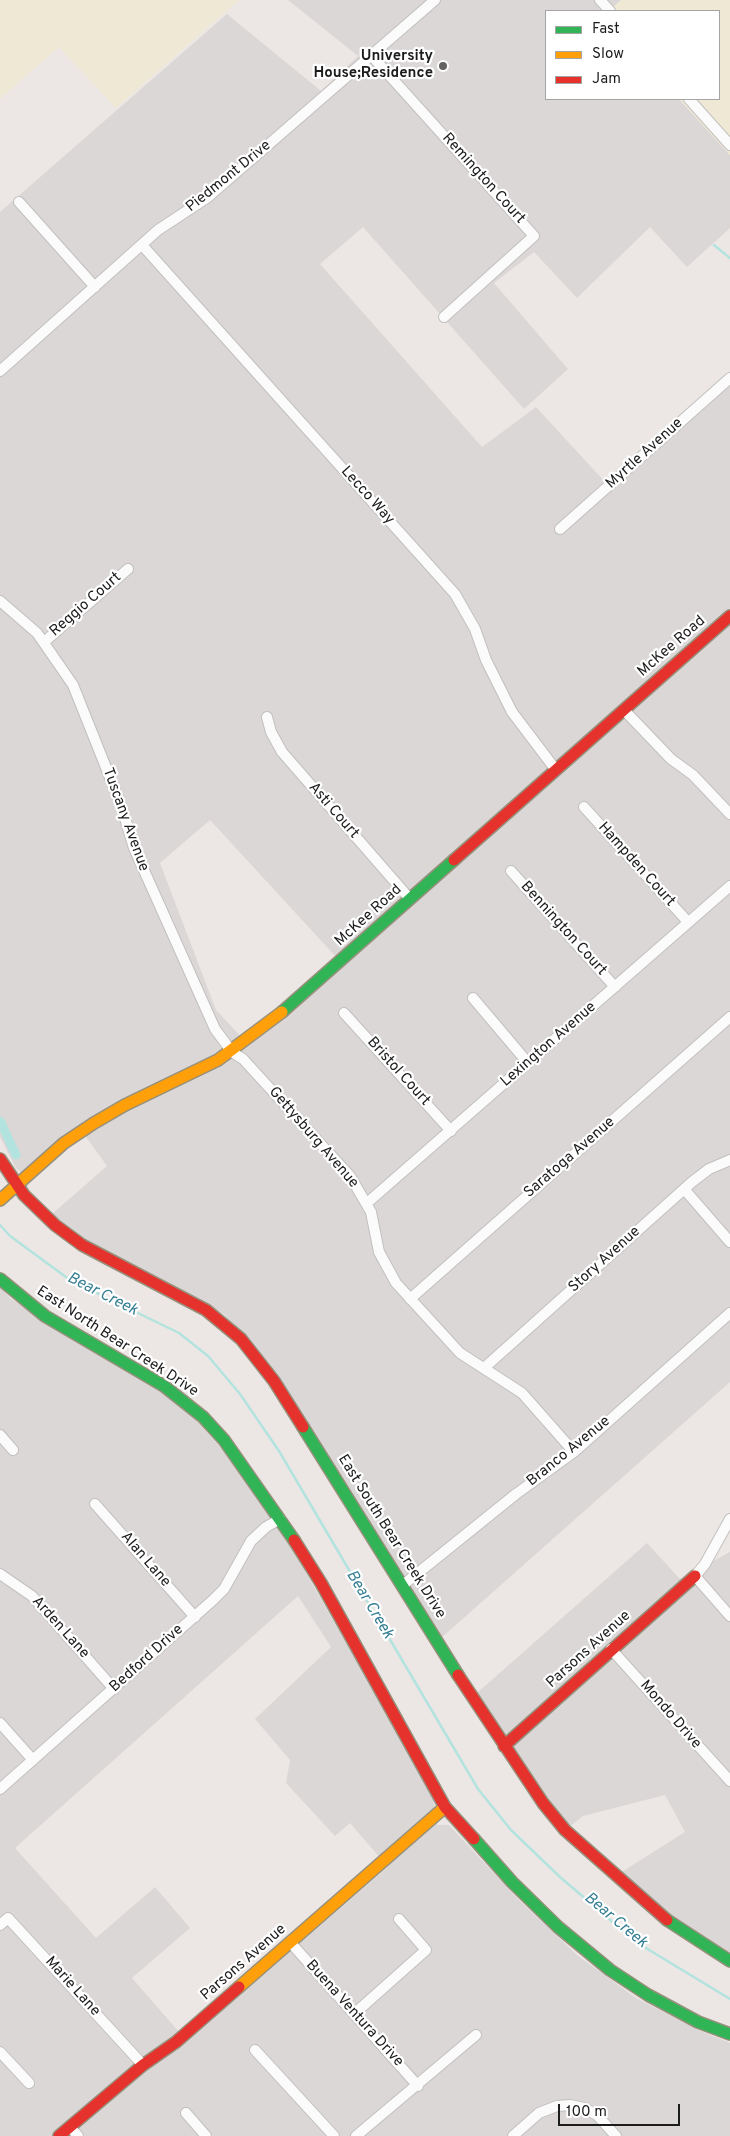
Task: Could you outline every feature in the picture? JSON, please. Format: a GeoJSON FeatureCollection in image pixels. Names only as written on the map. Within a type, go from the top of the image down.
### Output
{"type":"FeatureCollection","features":[{"type":"Feature","properties":{"kind":"street","name":"Piedmont Drive"},"geometry":{"type":"LineString","coordinates":[[0,371],[158,230],[208,198],[435,0]]}},
{"type":"Feature","properties":{"kind":"street"},"geometry":{"type":"LineString","coordinates":[[600,0],[609,10]]}},
{"type":"Feature","properties":{"kind":"street","name":"Remington Court"},"geometry":{"type":"LineString","coordinates":[[372,55],[534,236],[444,317]]}},
{"type":"Feature","properties":{"kind":"street"},"geometry":{"type":"LineString","coordinates":[[690,100],[730,145]]}},
{"type":"Feature","properties":{"kind":"street"},"geometry":{"type":"LineString","coordinates":[[19,202],[95,286]]}},
{"type":"Feature","properties":{"kind":"street","name":"Lecco Way"},"geometry":{"type":"LineString","coordinates":[[142,245],[455,594],[466,611],[486,660],[512,712],[556,770]]}},
{"type":"Feature","properties":{"kind":"street","name":"Myrtle Avenue"},"geometry":{"type":"LineString","coordinates":[[560,529],[730,378]]}},
{"type":"Feature","properties":{"kind":"street","name":"Reggio Court"},"geometry":{"type":"LineString","coordinates":[[44,642],[128,569]]}},
{"type":"Feature","properties":{"kind":"street","name":"Tuscany Avenue"},"geometry":{"type":"LineString","coordinates":[[0,601],[18,615],[44,642],[73,685],[121,804],[134,848],[209,1018],[232,1052]]}},
{"type":"Feature","properties":{"kind":"street","name":"McKee Road"},"geometry":{"type":"LineString","coordinates":[[3,1198],[64,1143],[94,1123],[232,1052],[308,990],[730,616]]}},
{"type":"Feature","properties":{"kind":"street"},"geometry":{"type":"LineString","coordinates":[[624,710],[671,759],[692,776],[730,814]]}},
{"type":"Feature","properties":{"kind":"street","name":"Asti Court"},"geometry":{"type":"LineString","coordinates":[[267,716],[271,732],[282,752],[410,900]]}},
{"type":"Feature","properties":{"kind":"street","name":"Hampden Court"},"geometry":{"type":"LineString","coordinates":[[584,807],[688,922]]}},
{"type":"Feature","properties":{"kind":"street","name":"Bennington Court"},"geometry":{"type":"LineString","coordinates":[[511,871],[615,987]]}},
{"type":"Feature","properties":{"kind":"street","name":"Lexington Avenue"},"geometry":{"type":"LineString","coordinates":[[367,1203],[730,886]]}},
{"type":"Feature","properties":{"kind":"street"},"geometry":{"type":"LineString","coordinates":[[474,998],[528,1063]]}},
{"type":"Feature","properties":{"kind":"street","name":"Bristol Court"},"geometry":{"type":"LineString","coordinates":[[344,1013],[451,1131]]}},
{"type":"Feature","properties":{"kind":"street","name":"Saratoga Avenue"},"geometry":{"type":"LineString","coordinates":[[410,1299],[730,1017]]}},
{"type":"Feature","properties":{"kind":"street","name":"Gettysburg Avenue"},"geometry":{"type":"LineString","coordinates":[[232,1052],[243,1059],[350,1176],[367,1203],[375,1227],[379,1252],[390,1275],[410,1299],[460,1353],[522,1393],[574,1452]]}},
{"type":"Feature","properties":{"kind":"street","name":"East South Bear Creek Drive"},"geometry":{"type":"LineString","coordinates":[[0,1160],[16,1186],[40,1212],[82,1245],[206,1310],[241,1339],[274,1381],[504,1746],[543,1803],[565,1830],[675,1927],[714,1954],[730,1961]]}},
{"type":"Feature","properties":{"kind":"street","name":"Story Avenue"},"geometry":{"type":"LineString","coordinates":[[484,1368],[684,1189],[709,1169],[730,1160]]}},
{"type":"Feature","properties":{"kind":"street"},"geometry":{"type":"LineString","coordinates":[[684,1189],[730,1242]]}},
{"type":"Feature","properties":{"kind":"street","name":"East North Bear Creek Drive"},"geometry":{"type":"LineString","coordinates":[[0,1279],[44,1316],[164,1386],[188,1404],[224,1440],[280,1519],[321,1583],[445,1806],[512,1882],[584,1949],[648,1995],[698,2022],[730,2034]]}},
{"type":"Feature","properties":{"kind":"street","name":"Branco Avenue"},"geometry":{"type":"LineString","coordinates":[[403,1585],[516,1494],[574,1452],[730,1313]]}},
{"type":"Feature","properties":{"kind":"street"},"geometry":{"type":"LineString","coordinates":[[0,1435],[13,1450]]}},
{"type":"Feature","properties":{"kind":"street","name":"Alan Lane"},"geometry":{"type":"LineString","coordinates":[[95,1504],[195,1617]]}},
{"type":"Feature","properties":{"kind":"street","name":"Bedford Drive"},"geometry":{"type":"LineString","coordinates":[[0,1790],[224,1589],[251,1540],[266,1527],[280,1519]]}},
{"type":"Feature","properties":{"kind":"street"},"geometry":{"type":"LineString","coordinates":[[730,1519],[705,1564],[695,1576],[730,1616]]}},
{"type":"Feature","properties":{"kind":"street","name":"Arden Lane"},"geometry":{"type":"LineString","coordinates":[[0,1574],[32,1596],[114,1688]]}},
{"type":"Feature","properties":{"kind":"street","name":"Parsons Avenue"},"geometry":{"type":"LineString","coordinates":[[504,1746],[695,1576]]}},
{"type":"Feature","properties":{"kind":"street","name":"Mondo Drive"},"geometry":{"type":"LineString","coordinates":[[611,1649],[729,1782]]}},
{"type":"Feature","properties":{"kind":"street"},"geometry":{"type":"LineString","coordinates":[[0,1723],[33,1760]]}},
{"type":"Feature","properties":{"kind":"street","name":"Parsons Avenue"},"geometry":{"type":"LineString","coordinates":[[59,2136],[143,2065],[176,2042],[445,1806]]}},
{"type":"Feature","properties":{"kind":"street","name":"Marie Lane"},"geometry":{"type":"LineString","coordinates":[[0,1925],[8,1918],[143,2065]]}},
{"type":"Feature","properties":{"kind":"street"},"geometry":{"type":"LineString","coordinates":[[354,2014],[426,1950],[399,1919]]}},
{"type":"Feature","properties":{"kind":"street","name":"Buena Ventura Drive"},"geometry":{"type":"LineString","coordinates":[[290,1942],[418,2086]]}},
{"type":"Feature","properties":{"kind":"street"},"geometry":{"type":"LineString","coordinates":[[356,2136],[476,2036]]}},
{"type":"Feature","properties":{"kind":"street"},"geometry":{"type":"LineString","coordinates":[[255,2050],[334,2136]]}},
{"type":"Feature","properties":{"kind":"street"},"geometry":{"type":"LineString","coordinates":[[0,2052],[29,2083]]}},
{"type":"Feature","properties":{"kind":"street"},"geometry":{"type":"LineString","coordinates":[[513,2136],[539,2113],[558,2106],[570,2105],[584,2108],[597,2115],[616,2136]]}},
{"type":"Feature","properties":{"kind":"street"},"geometry":{"type":"LineString","coordinates":[[186,2113],[206,2136]]}},
{"type":"Feature","properties":{"kind":"street"},"geometry":{"type":"LineString","coordinates":[[70,2126],[78,2136]]}},
{"type":"Feature","properties":{"kind":"shaded area"},"geometry":{"type":"Polygon","coordinates":[[[0,0],[239,0],[116,108],[59,47],[0,99],[0,0]]]}},
{"type":"Feature","properties":{"kind":"shaded area"},"geometry":{"type":"Polygon","coordinates":[[[288,0],[621,0],[610,10],[545,10],[545,100],[680,100],[730,155],[730,228],[687,267],[650,227],[577,298],[534,252],[494,283],[568,369],[524,409],[363,227],[320,264],[482,447],[536,407],[605,482],[730,381],[730,1382],[440,1639],[284,1392],[225,1315],[160,1278],[92,1246],[52,1214],[107,1166],[84,1134],[29,1179],[16,1168],[0,1137],[0,212],[227,14],[321,91],[358,56],[288,0]],[[210,820],[160,863],[216,1010],[247,1043],[338,959],[210,820]]]}},
{"type":"Feature","properties":{"kind":"shaded area"},"geometry":{"type":"Polygon","coordinates":[[[621,0],[730,0],[730,155],[680,100],[720,100],[720,10],[610,10],[621,0]]]}},
{"type":"Feature","properties":{"kind":"shaded area"},"geometry":{"type":"Polygon","coordinates":[[[0,1287],[11,1299],[182,1404],[239,1469],[291,1547],[433,1794],[437,1825],[449,1825],[519,1900],[577,1955],[636,1998],[698,2030],[730,2043],[730,2136],[0,2136],[0,1287]],[[298,1596],[15,1848],[96,1938],[155,1887],[190,1928],[132,1978],[187,2041],[388,1867],[350,1823],[335,1836],[286,1783],[290,1760],[255,1719],[331,1647],[298,1596]]]}},
{"type":"Feature","properties":{"kind":"shaded area"},"geometry":{"type":"Polygon","coordinates":[[[647,1543],[680,1579],[730,1552],[730,1956],[662,1912],[620,1873],[685,1832],[665,1795],[583,1816],[568,1828],[477,1693],[647,1543]]]}},
{"type":"Feature","properties":{"kind":"waterway"},"geometry":{"type":"LineString","coordinates":[[714,245],[730,258]]}},
{"type":"Feature","properties":{"kind":"waterway"},"geometry":{"type":"LineString","coordinates":[[0,1121],[16,1155]]}},
{"type":"Feature","properties":{"kind":"waterway","name":"Bear Creek"},"geometry":{"type":"LineString","coordinates":[[0,1225],[10,1236],[70,1280],[179,1333],[208,1356],[240,1394],[279,1451],[478,1789],[511,1830],[560,1877],[636,1942],[730,1999]]}},
{"type":"Feature","properties":{"kind":"traffic: fast"},"geometry":{"type":"LineString","coordinates":[[282,1012],[454,860]]}},
{"type":"Feature","properties":{"kind":"traffic: fast"},"geometry":{"type":"LineString","coordinates":[[0,1279],[45,1316],[164,1386],[203,1417],[224,1440],[294,1540]]}},
{"type":"Feature","properties":{"kind":"traffic: fast"},"geometry":{"type":"LineString","coordinates":[[303,1427],[458,1675]]}},
{"type":"Feature","properties":{"kind":"traffic: fast"},"geometry":{"type":"LineString","coordinates":[[474,1839],[512,1882],[558,1927],[610,1970],[648,1995],[698,2022],[730,2034]]}},
{"type":"Feature","properties":{"kind":"traffic: fast"},"geometry":{"type":"LineString","coordinates":[[667,1920],[730,1961]]}},
{"type":"Feature","properties":{"kind":"traffic: slow"},"geometry":{"type":"LineString","coordinates":[[0,1200],[64,1143],[125,1105],[218,1060],[282,1012]]}},
{"type":"Feature","properties":{"kind":"traffic: slow"},"geometry":{"type":"LineString","coordinates":[[239,1987],[445,1807]]}},
{"type":"Feature","properties":{"kind":"traffic: jam"},"geometry":{"type":"LineString","coordinates":[[454,860],[730,616]]}},
{"type":"Feature","properties":{"kind":"traffic: jam"},"geometry":{"type":"LineString","coordinates":[[0,1159],[24,1195],[55,1225],[82,1245],[206,1310],[241,1339],[274,1381],[303,1427]]}},
{"type":"Feature","properties":{"kind":"traffic: jam"},"geometry":{"type":"LineString","coordinates":[[294,1540],[321,1583],[445,1807],[474,1839]]}},
{"type":"Feature","properties":{"kind":"traffic: jam"},"geometry":{"type":"LineString","coordinates":[[504,1746],[695,1576]]}},
{"type":"Feature","properties":{"kind":"traffic: jam"},"geometry":{"type":"LineString","coordinates":[[458,1675],[543,1803],[565,1830],[667,1920]]}},
{"type":"Feature","properties":{"kind":"traffic: jam"},"geometry":{"type":"LineString","coordinates":[[59,2136],[143,2065],[176,2042],[239,1987]]}},
{"type":"Feature","properties":{"kind":"place","name":"University House;Residence"},"geometry":{"type":"Point","coordinates":[443,66]}}]}
